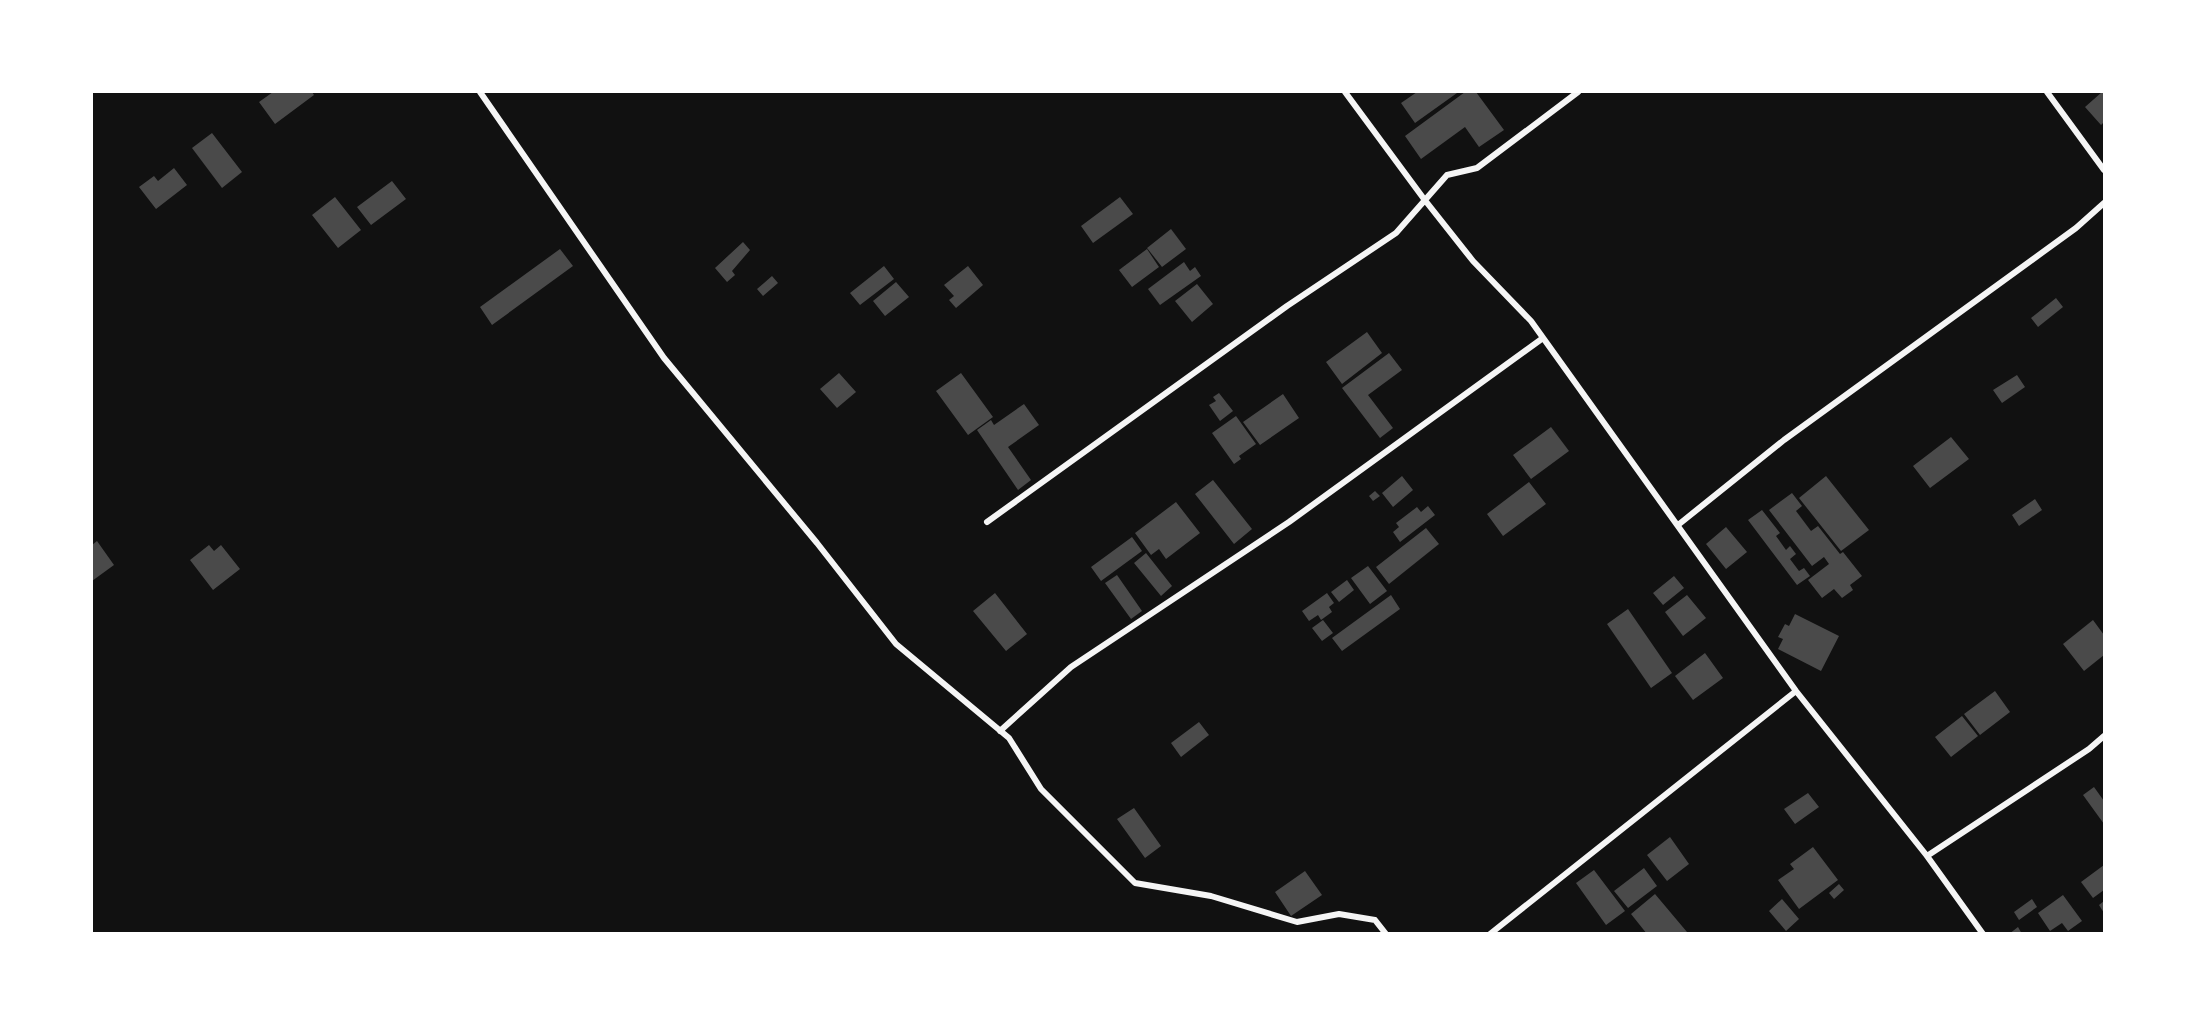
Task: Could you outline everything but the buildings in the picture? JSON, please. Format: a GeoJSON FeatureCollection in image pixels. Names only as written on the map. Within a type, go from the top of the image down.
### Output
{"type":"FeatureCollection","features":[{"type":"Feature","properties":{"kind":"street"},"geometry":{"type":"LineString","coordinates":[[480,92],[664,358],[817,543],[896,644],[1009,738],[1041,789],[1135,883],[1211,896],[1297,922],[1339,914],[1375,920],[1386,933]]}},
{"type":"Feature","properties":{"kind":"street"},"geometry":{"type":"LineString","coordinates":[[1345,92],[1473,261],[1531,321],[1796,691],[1927,856],[1983,933]]}},
{"type":"Feature","properties":{"kind":"street"},"geometry":{"type":"LineString","coordinates":[[987,522],[1287,306],[1396,232],[1447,175],[1477,168],[1578,92]]}},
{"type":"Feature","properties":{"kind":"street"},"geometry":{"type":"LineString","coordinates":[[2047,92],[2104,170]]}},
{"type":"Feature","properties":{"kind":"street"},"geometry":{"type":"LineString","coordinates":[[1678,525],[1784,440],[2076,228],[2104,203]]}},
{"type":"Feature","properties":{"kind":"street"},"geometry":{"type":"LineString","coordinates":[[1000,731],[1071,667],[1289,522],[1543,338]]}},
{"type":"Feature","properties":{"kind":"street"},"geometry":{"type":"LineString","coordinates":[[1490,933],[1796,691]]}},
{"type":"Feature","properties":{"kind":"street"},"geometry":{"type":"LineString","coordinates":[[1927,856],[2090,749],[2104,736]]}}]}
